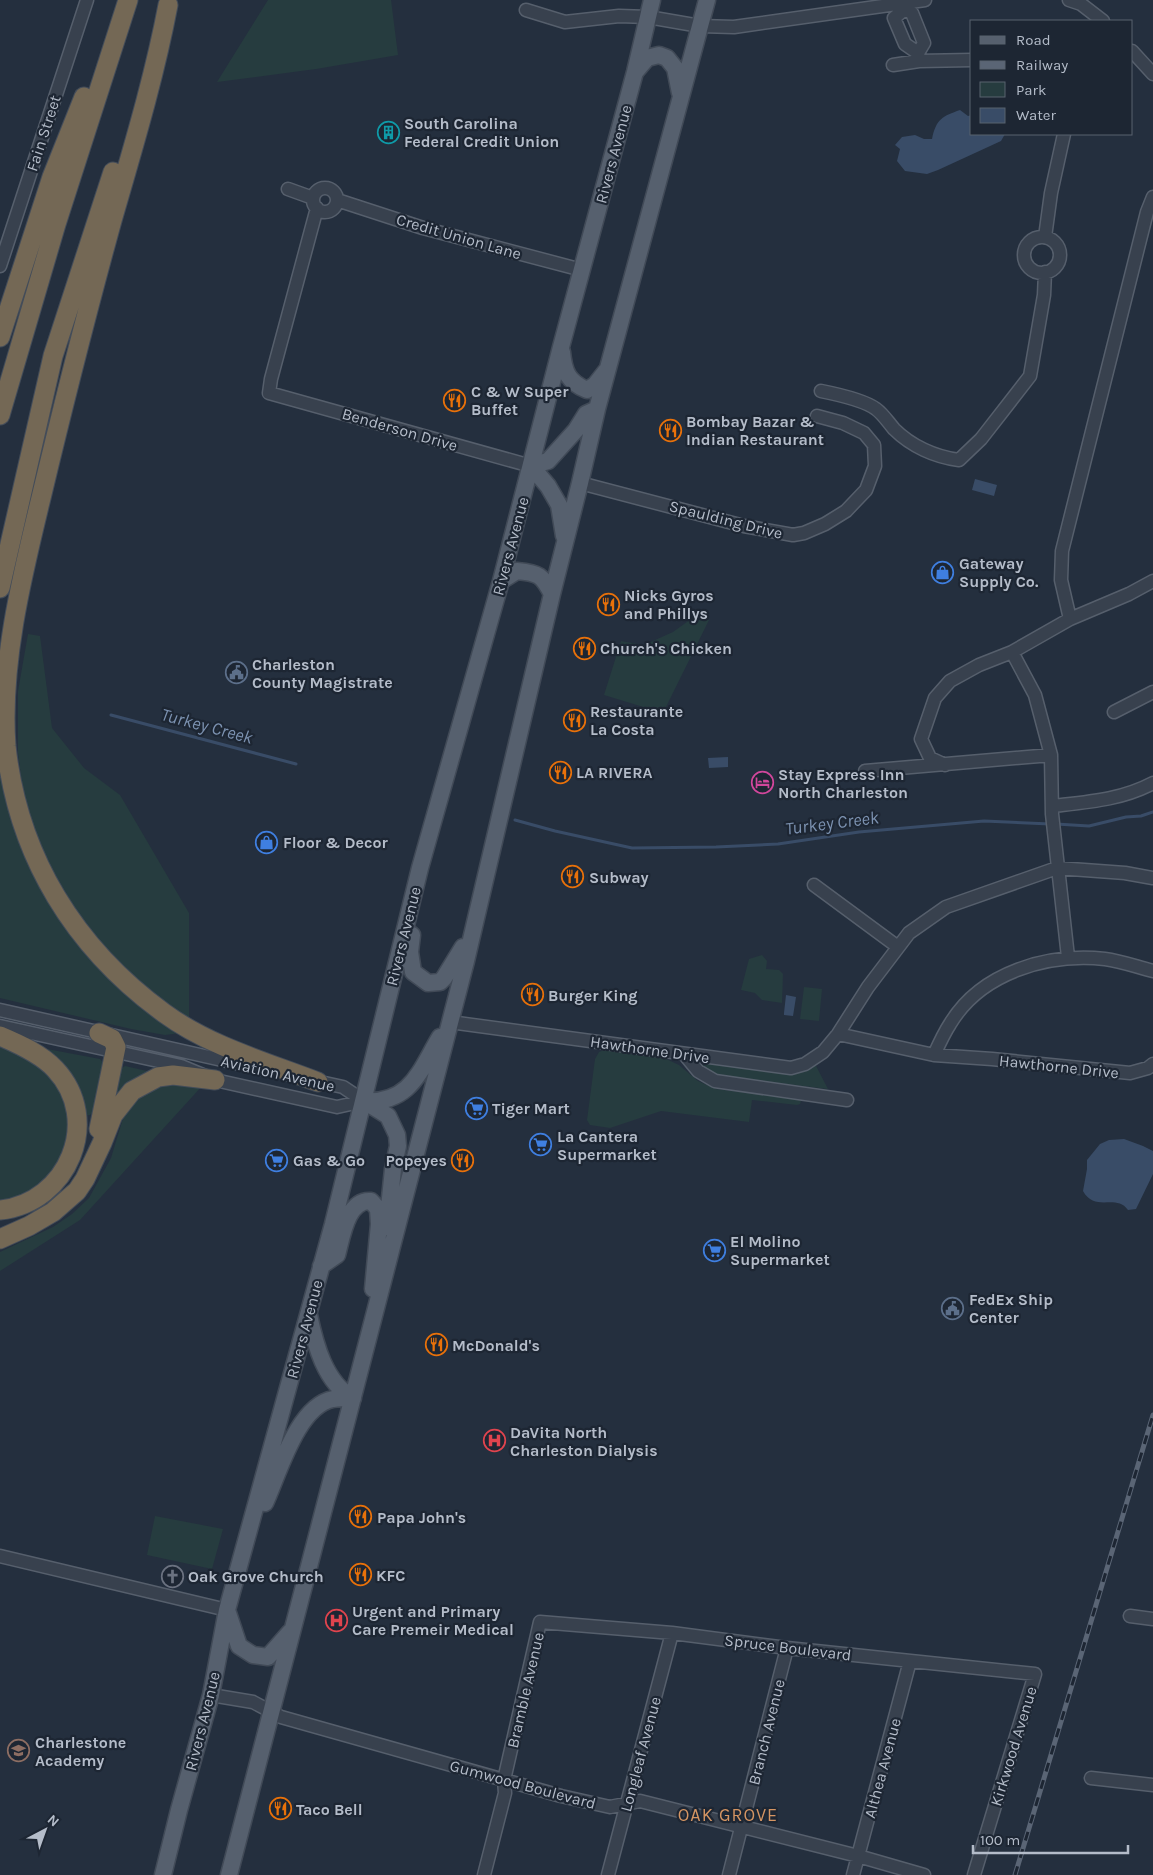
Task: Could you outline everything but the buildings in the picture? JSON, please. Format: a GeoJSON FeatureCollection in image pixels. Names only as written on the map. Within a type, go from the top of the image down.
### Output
{"type":"FeatureCollection","features":[{"type":"Feature","properties":{"kind":"highway"},"geometry":{"type":"LineString","coordinates":[[0,337],[55,168],[107,44],[127,3]]}},
{"type":"Feature","properties":{"kind":"highway"},"geometry":{"type":"LineString","coordinates":[[0,415],[56,224],[127,3]]}},
{"type":"Feature","properties":{"kind":"highway"},"geometry":{"type":"LineString","coordinates":[[0,670],[52,450],[95,284],[160,49],[169,3]]}},
{"type":"Feature","properties":{"kind":"highway"},"geometry":{"type":"LineString","coordinates":[[0,588],[53,356],[169,3]]}},
{"type":"Feature","properties":{"kind":"highway"},"geometry":{"type":"LineString","coordinates":[[21,579],[8,661],[5,730],[15,800],[51,891],[79,932],[105,962],[141,995],[167,1015],[188,1028],[233,1050],[318,1082]]}},
{"type":"Feature","properties":{"kind":"highway"},"geometry":{"type":"LineString","coordinates":[[93,1160],[116,1052],[112,1039],[99,1033]]}},
{"type":"Feature","properties":{"kind":"highway"},"geometry":{"type":"LineString","coordinates":[[0,1036],[30,1050],[56,1070],[71,1094],[76,1111],[78,1132],[73,1152],[55,1184],[41,1196],[26,1204],[0,1210]]}},
{"type":"Feature","properties":{"kind":"highway"},"geometry":{"type":"LineString","coordinates":[[0,1239],[42,1219],[67,1201],[77,1191],[85,1179],[113,1115],[132,1091],[158,1077],[173,1075],[215,1080]]}},
{"type":"Feature","properties":{"kind":"main road","name":"Rivers Avenue"},"geometry":{"type":"LineString","coordinates":[[163,1875],[211,1695],[227,1610],[309,1312],[364,1101],[420,868],[501,581],[561,347],[635,72],[652,0]]}},
{"type":"Feature","properties":{"kind":"main road"},"geometry":{"type":"LineString","coordinates":[[229,1875],[450,1022],[597,409],[707,0]]}},
{"type":"Feature","properties":{"kind":"main road"},"geometry":{"type":"LineString","coordinates":[[635,72],[647,58],[659,55],[667,58],[675,68],[680,95]]}},
{"type":"Feature","properties":{"kind":"main road"},"geometry":{"type":"LineString","coordinates":[[561,347],[563,364],[569,377],[576,385],[587,390],[595,385],[608,370]]}},
{"type":"Feature","properties":{"kind":"main road"},"geometry":{"type":"LineString","coordinates":[[565,543],[559,505],[548,486],[531,466],[548,461],[576,430],[586,414],[597,409]]}},
{"type":"Feature","properties":{"kind":"main road"},"geometry":{"type":"LineString","coordinates":[[501,581],[517,571],[531,572],[544,578],[552,594]]}},
{"type":"Feature","properties":{"kind":"main road"},"geometry":{"type":"LineString","coordinates":[[420,868],[410,952],[412,967],[416,976],[428,983],[440,982],[452,966],[473,929]]}},
{"type":"Feature","properties":{"kind":"main road"},"geometry":{"type":"LineString","coordinates":[[364,1101],[383,1100],[404,1091],[418,1078],[450,1022]]}},
{"type":"Feature","properties":{"kind":"main road"},"geometry":{"type":"LineString","coordinates":[[364,1101],[388,1116],[395,1129],[398,1146],[393,1176],[382,1287]]}},
{"type":"Feature","properties":{"kind":"main road"},"geometry":{"type":"LineString","coordinates":[[321,1266],[337,1255],[353,1207],[367,1201],[374,1203],[378,1208],[380,1224],[367,1341]]}},
{"type":"Feature","properties":{"kind":"main road"},"geometry":{"type":"LineString","coordinates":[[309,1312],[322,1360],[336,1385],[344,1394],[353,1398]]}},
{"type":"Feature","properties":{"kind":"main road"},"geometry":{"type":"LineString","coordinates":[[246,1540],[269,1495],[296,1431],[310,1414],[323,1403],[332,1399],[353,1398]]}},
{"type":"Feature","properties":{"kind":"main road"},"geometry":{"type":"LineString","coordinates":[[227,1610],[239,1646],[254,1655],[268,1658],[293,1629]]}},
{"type":"Feature","properties":{"kind":"street","name":"Fain Street"},"geometry":{"type":"LineString","coordinates":[[0,266],[88,0]]}},
{"type":"Feature","properties":{"kind":"street"},"geometry":{"type":"LineString","coordinates":[[526,10],[565,22],[619,16],[648,17],[700,26],[734,27],[904,7],[925,0]]}},
{"type":"Feature","properties":{"kind":"street"},"geometry":{"type":"LineString","coordinates":[[1069,0],[1082,4],[1102,20]]}},
{"type":"Feature","properties":{"kind":"street"},"geometry":{"type":"LineString","coordinates":[[904,7],[894,18],[905,44],[918,57]]}},
{"type":"Feature","properties":{"kind":"street"},"geometry":{"type":"LineString","coordinates":[[904,7],[912,13],[924,43],[918,57]]}},
{"type":"Feature","properties":{"kind":"street"},"geometry":{"type":"LineString","coordinates":[[1133,51],[1153,74]]}},
{"type":"Feature","properties":{"kind":"street"},"geometry":{"type":"LineString","coordinates":[[893,65],[918,57],[970,60]]}},
{"type":"Feature","properties":{"kind":"street"},"geometry":{"type":"LineString","coordinates":[[1045,237],[1051,192],[1064,135]]}},
{"type":"Feature","properties":{"kind":"street"},"geometry":{"type":"LineString","coordinates":[[288,189],[315,203],[324,212],[331,210],[337,200],[334,193],[324,188],[317,191],[315,203]]}},
{"type":"Feature","properties":{"kind":"street"},"geometry":{"type":"LineString","coordinates":[[1070,619],[1061,580],[1062,550],[1153,197]]}},
{"type":"Feature","properties":{"kind":"street","name":"Credit Union Lane"},"geometry":{"type":"LineString","coordinates":[[337,200],[423,228],[582,270]]}},
{"type":"Feature","properties":{"kind":"street","name":"Benderson Drive"},"geometry":{"type":"LineString","coordinates":[[315,203],[270,379],[269,393],[531,466]]}},
{"type":"Feature","properties":{"kind":"street"},"geometry":{"type":"LineString","coordinates":[[1040,237],[1045,237],[1057,244],[1060,255],[1056,267],[1045,272],[1029,267],[1025,251],[1030,242],[1040,237]]}},
{"type":"Feature","properties":{"kind":"street"},"geometry":{"type":"LineString","coordinates":[[821,391],[875,408],[895,430],[917,446],[941,457],[959,460],[980,439],[1030,376],[1044,295],[1045,272]]}},
{"type":"Feature","properties":{"kind":"street","name":"Spaulding Drive"},"geometry":{"type":"LineString","coordinates":[[580,482],[746,526],[792,535],[804,533],[825,524],[846,511],[866,490],[875,466],[874,445],[864,432],[843,422],[817,416]]}},
{"type":"Feature","properties":{"kind":"street"},"geometry":{"type":"LineString","coordinates":[[945,765],[930,758],[921,739],[935,698],[950,681],[979,665],[1012,652],[1070,619],[1129,594],[1153,581]]}},
{"type":"Feature","properties":{"kind":"street"},"geometry":{"type":"LineString","coordinates":[[1012,652],[1035,695],[1051,755],[1052,810],[1068,957]]}},
{"type":"Feature","properties":{"kind":"street"},"geometry":{"type":"LineString","coordinates":[[1114,712],[1153,692]]}},
{"type":"Feature","properties":{"kind":"street"},"geometry":{"type":"LineString","coordinates":[[865,771],[1051,755]]}},
{"type":"Feature","properties":{"kind":"street"},"geometry":{"type":"LineString","coordinates":[[1052,810],[1110,799],[1142,789],[1153,783]]}},
{"type":"Feature","properties":{"kind":"street","name":"Hawthorne Drive"},"geometry":{"type":"LineString","coordinates":[[450,1022],[790,1068],[805,1064],[823,1052],[838,1034],[868,987],[898,947],[910,933],[946,906],[1057,868],[1125,873],[1153,878]]}},
{"type":"Feature","properties":{"kind":"street"},"geometry":{"type":"LineString","coordinates":[[814,884],[898,947]]}},
{"type":"Feature","properties":{"kind":"street"},"geometry":{"type":"LineString","coordinates":[[934,1054],[950,1022],[972,997],[999,978],[1037,963],[1068,957],[1106,959],[1153,971]]}},
{"type":"Feature","properties":{"kind":"street","name":"Aviation Avenue"},"geometry":{"type":"LineString","coordinates":[[0,1010],[343,1087],[364,1101]]}},
{"type":"Feature","properties":{"kind":"street","name":"Aviation Avenue"},"geometry":{"type":"LineString","coordinates":[[0,1026],[181,1066],[215,1080],[337,1107],[364,1101]]}},
{"type":"Feature","properties":{"kind":"street","name":"Hawthorne Drive"},"geometry":{"type":"LineString","coordinates":[[838,1034],[934,1054],[1130,1073],[1148,1068],[1153,1064]]}},
{"type":"Feature","properties":{"kind":"street"},"geometry":{"type":"LineString","coordinates":[[684,1054],[698,1071],[715,1081],[848,1100]]}},
{"type":"Feature","properties":{"kind":"street"},"geometry":{"type":"LineString","coordinates":[[0,1556],[227,1610]]}},
{"type":"Feature","properties":{"kind":"street"},"geometry":{"type":"LineString","coordinates":[[1130,1616],[1153,1619]]}},
{"type":"Feature","properties":{"kind":"street","name":"Spruce Boulevard"},"geometry":{"type":"LineString","coordinates":[[540,1622],[672,1633],[787,1648],[1035,1674]]}},
{"type":"Feature","properties":{"kind":"street","name":"Bramble Avenue"},"geometry":{"type":"LineString","coordinates":[[484,1875],[505,1793],[504,1780],[540,1622]]}},
{"type":"Feature","properties":{"kind":"street","name":"Longleaf Avenue"},"geometry":{"type":"LineString","coordinates":[[608,1875],[672,1633]]}},
{"type":"Feature","properties":{"kind":"street","name":"Branch Avenue"},"geometry":{"type":"LineString","coordinates":[[729,1875],[787,1648]]}},
{"type":"Feature","properties":{"kind":"street","name":"Althea Avenue"},"geometry":{"type":"LineString","coordinates":[[853,1875],[910,1661]]}},
{"type":"Feature","properties":{"kind":"street","name":"Kirkwood Avenue"},"geometry":{"type":"LineString","coordinates":[[974,1875],[1035,1674]]}},
{"type":"Feature","properties":{"kind":"street","name":"Gumwood Boulevard"},"geometry":{"type":"LineString","coordinates":[[211,1695],[253,1702],[281,1716],[504,1780],[610,1807],[640,1801],[858,1856],[924,1875]]}},
{"type":"Feature","properties":{"kind":"street"},"geometry":{"type":"LineString","coordinates":[[1092,1778],[1153,1785]]}},
{"type":"Feature","properties":{"kind":"green space"},"geometry":{"type":"Polygon","coordinates":[[[268,0],[391,0],[398,55],[316,69],[217,82],[268,0]]]}},
{"type":"Feature","properties":{"kind":"green space"},"geometry":{"type":"Polygon","coordinates":[[[698,614],[709,620],[663,713],[604,695],[621,641],[644,645],[673,632],[698,614]]]}},
{"type":"Feature","properties":{"kind":"green space"},"geometry":{"type":"Polygon","coordinates":[[[28,634],[40,636],[52,728],[84,768],[120,795],[189,913],[189,1021],[119,966],[81,919],[41,850],[25,809],[18,753],[18,691],[28,634]]]}},
{"type":"Feature","properties":{"kind":"green space"},"geometry":{"type":"Polygon","coordinates":[[[0,748],[42,888],[181,1033],[165,1035],[131,1029],[0,998],[0,748]]]}},
{"type":"Feature","properties":{"kind":"green space"},"geometry":{"type":"Polygon","coordinates":[[[762,955],[767,961],[766,969],[779,970],[783,974],[782,1003],[762,1000],[755,993],[741,990],[749,959],[762,955]]]}},
{"type":"Feature","properties":{"kind":"green space"},"geometry":{"type":"Polygon","coordinates":[[[804,987],[822,989],[819,1021],[800,1019],[804,987]]]}},
{"type":"Feature","properties":{"kind":"green space"},"geometry":{"type":"Polygon","coordinates":[[[0,1044],[33,1063],[51,1078],[60,1090],[66,1104],[69,1118],[69,1133],[60,1161],[42,1185],[27,1194],[0,1202],[0,1044]]]}},
{"type":"Feature","properties":{"kind":"green space"},"geometry":{"type":"Polygon","coordinates":[[[47,1049],[100,1059],[103,1063],[93,1112],[90,1115],[83,1116],[47,1049]]]}},
{"type":"Feature","properties":{"kind":"green space"},"geometry":{"type":"Polygon","coordinates":[[[606,1049],[662,1057],[679,1065],[698,1081],[716,1089],[798,1099],[801,1101],[797,1105],[752,1100],[749,1122],[661,1111],[610,1128],[590,1125],[587,1120],[595,1059],[599,1052],[606,1049]]]}},
{"type":"Feature","properties":{"kind":"green space"},"geometry":{"type":"Polygon","coordinates":[[[704,1061],[814,1062],[828,1089],[721,1076],[707,1070],[701,1063],[704,1061]]]}},
{"type":"Feature","properties":{"kind":"green space"},"geometry":{"type":"Polygon","coordinates":[[[125,1066],[147,1071],[149,1074],[112,1102],[120,1068],[125,1066]]]}},
{"type":"Feature","properties":{"kind":"green space"},"geometry":{"type":"Polygon","coordinates":[[[162,1084],[203,1085],[80,1220],[0,1271],[0,1252],[53,1227],[72,1214],[89,1198],[111,1158],[124,1115],[132,1100],[162,1084]]]}},
{"type":"Feature","properties":{"kind":"green space"},"geometry":{"type":"Polygon","coordinates":[[[155,1516],[223,1529],[212,1569],[147,1555],[155,1516]]]}},
{"type":"Feature","properties":{"kind":"water"},"geometry":{"type":"Polygon","coordinates":[[[960,110],[970,116],[970,135],[1004,135],[1001,141],[927,174],[905,171],[897,161],[900,149],[895,145],[902,137],[915,135],[924,139],[932,139],[938,123],[949,114],[960,110]]]}},
{"type":"Feature","properties":{"kind":"water"},"geometry":{"type":"Polygon","coordinates":[[[975,479],[997,485],[994,496],[972,490],[975,479]]]}},
{"type":"Feature","properties":{"kind":"water"},"geometry":{"type":"Polygon","coordinates":[[[728,757],[728,767],[709,768],[708,758],[728,757]]]}},
{"type":"Feature","properties":{"kind":"water"},"geometry":{"type":"Polygon","coordinates":[[[786,995],[796,997],[793,1016],[784,1015],[786,995]]]}},
{"type":"Feature","properties":{"kind":"water"},"geometry":{"type":"Polygon","coordinates":[[[1124,1139],[1153,1151],[1153,1174],[1136,1209],[1128,1210],[1118,1203],[1093,1201],[1083,1191],[1087,1160],[1100,1144],[1109,1140],[1124,1139]]]}},
{"type":"Feature","properties":{"kind":"waterway","name":"Turkey Creek"},"geometry":{"type":"LineString","coordinates":[[111,715],[296,764]]}},
{"type":"Feature","properties":{"kind":"waterway","name":"Turkey Creek"},"geometry":{"type":"LineString","coordinates":[[1056,824],[1089,826],[1153,812]]}},
{"type":"Feature","properties":{"kind":"waterway","name":"Turkey Creek"},"geometry":{"type":"LineString","coordinates":[[515,820],[632,848],[778,844],[859,832],[984,821],[1050,824]]}},
{"type":"Feature","properties":{"kind":"railway"},"geometry":{"type":"LineString","coordinates":[[1015,1875],[1153,1415]]}},
{"type":"Feature","properties":{"kind":"place","name":"South Carolina Federal Credit Union"},"geometry":{"type":"Point","coordinates":[388,132]}},
{"type":"Feature","properties":{"kind":"place","name":"C & W Super Buffet"},"geometry":{"type":"Point","coordinates":[455,400]}},
{"type":"Feature","properties":{"kind":"place","name":"Bombay Bazar & Indian Restaurant"},"geometry":{"type":"Point","coordinates":[670,430]}},
{"type":"Feature","properties":{"kind":"place","name":"Gateway Supply Co."},"geometry":{"type":"Point","coordinates":[943,572]}},
{"type":"Feature","properties":{"kind":"place","name":"Nicks Gyros and Phillys"},"geometry":{"type":"Point","coordinates":[608,604]}},
{"type":"Feature","properties":{"kind":"place","name":"Church's Chicken"},"geometry":{"type":"Point","coordinates":[584,648]}},
{"type":"Feature","properties":{"kind":"place","name":"Charleston County Magistrate"},"geometry":{"type":"Point","coordinates":[236,673]}},
{"type":"Feature","properties":{"kind":"place","name":"Restaurante La Costa"},"geometry":{"type":"Point","coordinates":[574,720]}},
{"type":"Feature","properties":{"kind":"place","name":"LA RIVERA"},"geometry":{"type":"Point","coordinates":[560,772]}},
{"type":"Feature","properties":{"kind":"place","name":"Stay Express Inn North Charleston"},"geometry":{"type":"Point","coordinates":[762,783]}},
{"type":"Feature","properties":{"kind":"place","name":"Floor & Decor"},"geometry":{"type":"Point","coordinates":[267,842]}},
{"type":"Feature","properties":{"kind":"place","name":"Subway"},"geometry":{"type":"Point","coordinates":[573,877]}},
{"type":"Feature","properties":{"kind":"place","name":"Burger King"},"geometry":{"type":"Point","coordinates":[532,995]}},
{"type":"Feature","properties":{"kind":"place","name":"Tiger Mart"},"geometry":{"type":"Point","coordinates":[476,1108]}},
{"type":"Feature","properties":{"kind":"place","name":"La Cantera Supermarket"},"geometry":{"type":"Point","coordinates":[541,1145]}},
{"type":"Feature","properties":{"kind":"place","name":"Gas & Go"},"geometry":{"type":"Point","coordinates":[277,1160]}},
{"type":"Feature","properties":{"kind":"place","name":"Popeyes"},"geometry":{"type":"Point","coordinates":[463,1160]}},
{"type":"Feature","properties":{"kind":"place","name":"El Molino Supermarket"},"geometry":{"type":"Point","coordinates":[714,1250]}},
{"type":"Feature","properties":{"kind":"place","name":"FedEx Ship Center"},"geometry":{"type":"Point","coordinates":[953,1308]}},
{"type":"Feature","properties":{"kind":"place","name":"McDonald's"},"geometry":{"type":"Point","coordinates":[436,1345]}},
{"type":"Feature","properties":{"kind":"place","name":"DaVita North Charleston Dialysis"},"geometry":{"type":"Point","coordinates":[494,1441]}},
{"type":"Feature","properties":{"kind":"place","name":"Papa John's"},"geometry":{"type":"Point","coordinates":[361,1517]}},
{"type":"Feature","properties":{"kind":"place","name":"KFC"},"geometry":{"type":"Point","coordinates":[360,1575]}},
{"type":"Feature","properties":{"kind":"place","name":"Oak Grove Church"},"geometry":{"type":"Point","coordinates":[172,1576]}},
{"type":"Feature","properties":{"kind":"place","name":"Urgent and Primary Care Premeir Medical"},"geometry":{"type":"Point","coordinates":[336,1620]}},
{"type":"Feature","properties":{"kind":"place","name":"Charlestone Academy"},"geometry":{"type":"Point","coordinates":[19,1751]}},
{"type":"Feature","properties":{"kind":"place","name":"Taco Bell"},"geometry":{"type":"Point","coordinates":[280,1809]}},
{"type":"Feature","properties":{"kind":"district","name":"OAK GROVE"},"geometry":{"type":"Point","coordinates":[728,1815]}}]}
